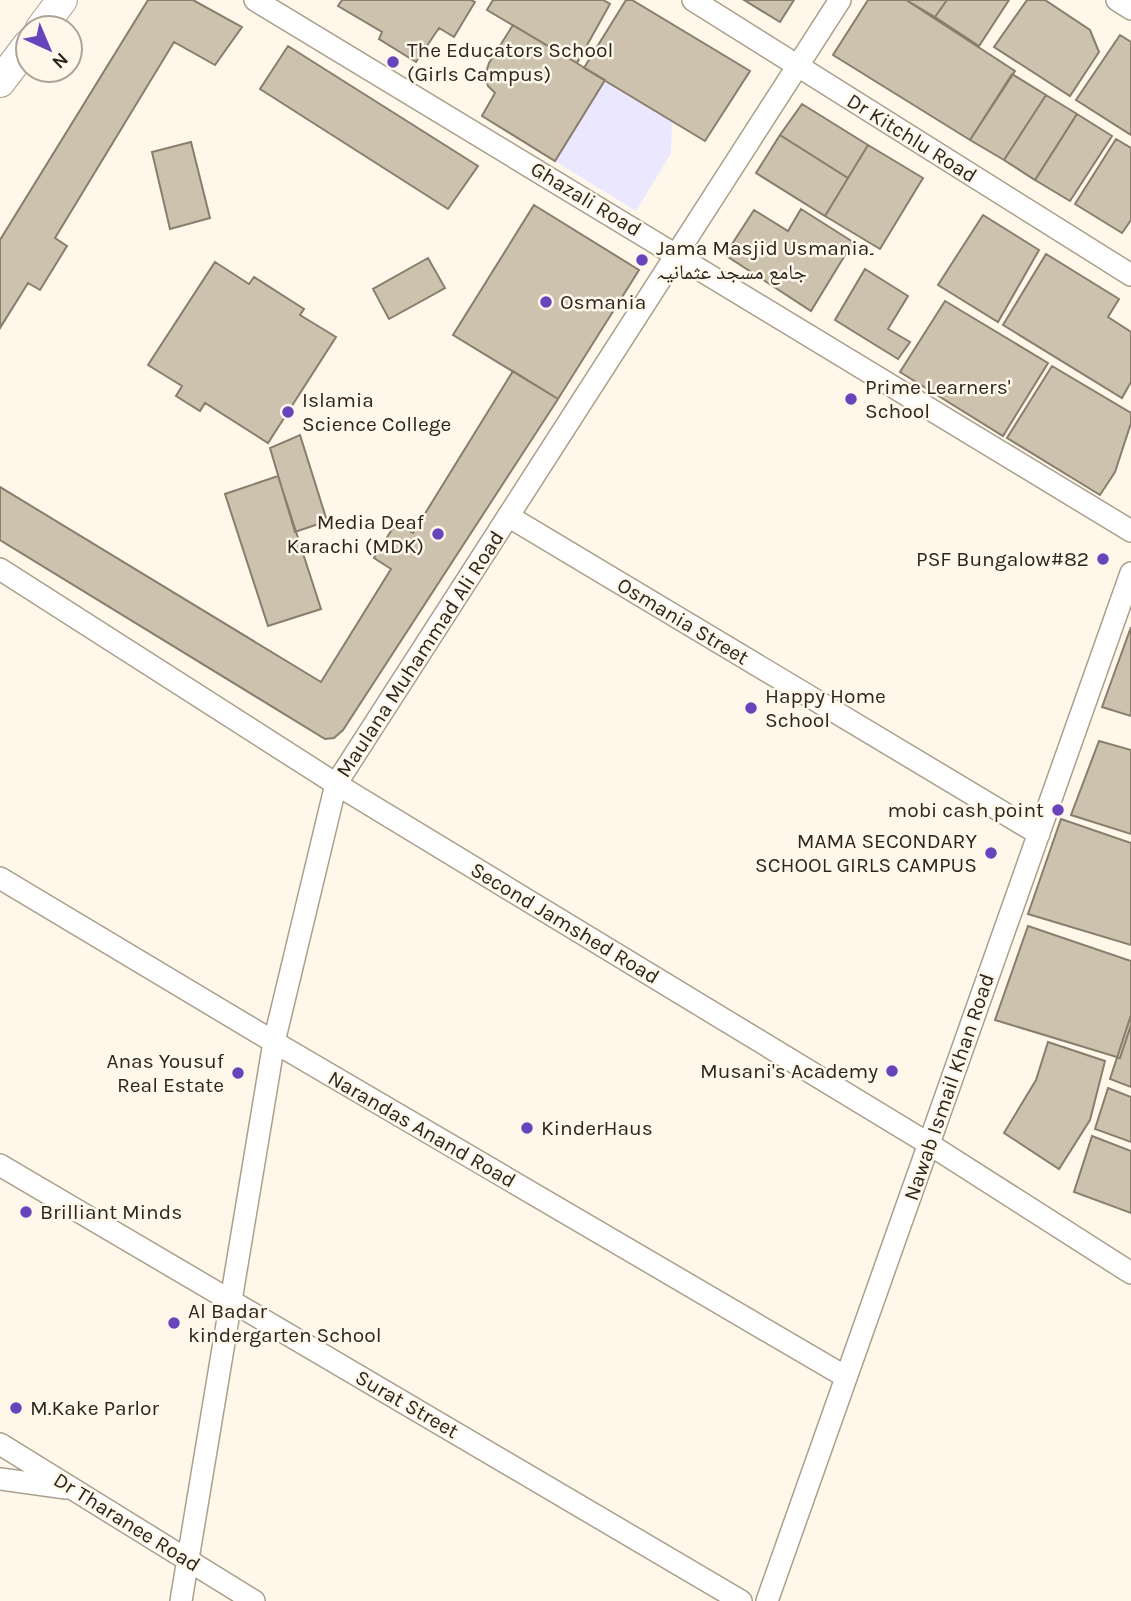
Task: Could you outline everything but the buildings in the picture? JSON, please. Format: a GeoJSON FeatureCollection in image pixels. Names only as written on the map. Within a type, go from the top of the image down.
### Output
{"type":"FeatureCollection","features":[{"type":"Feature","properties":{"kind":"street","name":"Ghazali Road"},"geometry":{"type":"LineString","coordinates":[[255,0],[1131,531]]}},
{"type":"Feature","properties":{"kind":"street","name":"Dr Kitchlu Road"},"geometry":{"type":"LineString","coordinates":[[693,0],[1131,275]]}},
{"type":"Feature","properties":{"kind":"street","name":"Maulana Muhammad Ali Road"},"geometry":{"type":"LineString","coordinates":[[181,1601],[274,1042],[336,784],[840,0]]}},
{"type":"Feature","properties":{"kind":"street"},"geometry":{"type":"LineString","coordinates":[[1117,0],[1131,9]]}},
{"type":"Feature","properties":{"kind":"street"},"geometry":{"type":"LineString","coordinates":[[0,82],[14,64]]}},
{"type":"Feature","properties":{"kind":"street","name":"Osmania Street"},"geometry":{"type":"LineString","coordinates":[[508,516],[1039,834]]}},
{"type":"Feature","properties":{"kind":"street","name":"Second Jamshed Road"},"geometry":{"type":"LineString","coordinates":[[0,569],[336,784],[929,1144],[1131,1273]]}},
{"type":"Feature","properties":{"kind":"street","name":"Nawab Ismail Khan Road"},"geometry":{"type":"LineString","coordinates":[[767,1601],[1131,573]]}},
{"type":"Feature","properties":{"kind":"street","name":"Narandas Anand Road"},"geometry":{"type":"LineString","coordinates":[[0,878],[846,1377]]}},
{"type":"Feature","properties":{"kind":"street","name":"Surat Street"},"geometry":{"type":"LineString","coordinates":[[0,1166],[741,1601]]}},
{"type":"Feature","properties":{"kind":"street","name":"Dr Tharanee Road"},"geometry":{"type":"LineString","coordinates":[[0,1444],[254,1601]]}},
{"type":"Feature","properties":{"kind":"street"},"geometry":{"type":"LineString","coordinates":[[0,1479],[75,1490]]}},
{"type":"Feature","properties":{"kind":"shaded area"},"geometry":{"type":"Polygon","coordinates":[[[605,80],[672,121],[671,153],[636,211],[555,161],[605,80]]]}},
{"type":"Feature","properties":{"kind":"place","name":"The Educators School (Girls Campus)"},"geometry":{"type":"Point","coordinates":[393,62]}},
{"type":"Feature","properties":{"kind":"place","name":"Jama Masjid Usmania۔ جامع مسجد عثمانیہ"},"geometry":{"type":"Point","coordinates":[642,260]}},
{"type":"Feature","properties":{"kind":"place","name":"Osmania"},"geometry":{"type":"Point","coordinates":[546,302]}},
{"type":"Feature","properties":{"kind":"place","name":"Prime Learners' School"},"geometry":{"type":"Point","coordinates":[851,399]}},
{"type":"Feature","properties":{"kind":"place","name":"Islamia Science College"},"geometry":{"type":"Point","coordinates":[288,412]}},
{"type":"Feature","properties":{"kind":"place","name":"Media Deaf Karachi (MDK)"},"geometry":{"type":"Point","coordinates":[438,534]}},
{"type":"Feature","properties":{"kind":"place","name":"PSF Bungalow#82"},"geometry":{"type":"Point","coordinates":[1103,559]}},
{"type":"Feature","properties":{"kind":"place","name":"Happy Home School"},"geometry":{"type":"Point","coordinates":[751,708]}},
{"type":"Feature","properties":{"kind":"place","name":"mobi cash point"},"geometry":{"type":"Point","coordinates":[1058,810]}},
{"type":"Feature","properties":{"kind":"place","name":"MAMA SECONDARY SCHOOL GIRLS CAMPUS"},"geometry":{"type":"Point","coordinates":[991,853]}},
{"type":"Feature","properties":{"kind":"place","name":"Musani's Academy"},"geometry":{"type":"Point","coordinates":[892,1071]}},
{"type":"Feature","properties":{"kind":"place","name":"Anas Yousuf Real Estate"},"geometry":{"type":"Point","coordinates":[238,1073]}},
{"type":"Feature","properties":{"kind":"place","name":"KinderHaus"},"geometry":{"type":"Point","coordinates":[527,1128]}},
{"type":"Feature","properties":{"kind":"place","name":"Brilliant Minds"},"geometry":{"type":"Point","coordinates":[26,1212]}},
{"type":"Feature","properties":{"kind":"place","name":"Al Badar kindergarten School"},"geometry":{"type":"Point","coordinates":[174,1323]}},
{"type":"Feature","properties":{"kind":"place","name":"M.Kake Parlor"},"geometry":{"type":"Point","coordinates":[16,1408]}}]}
